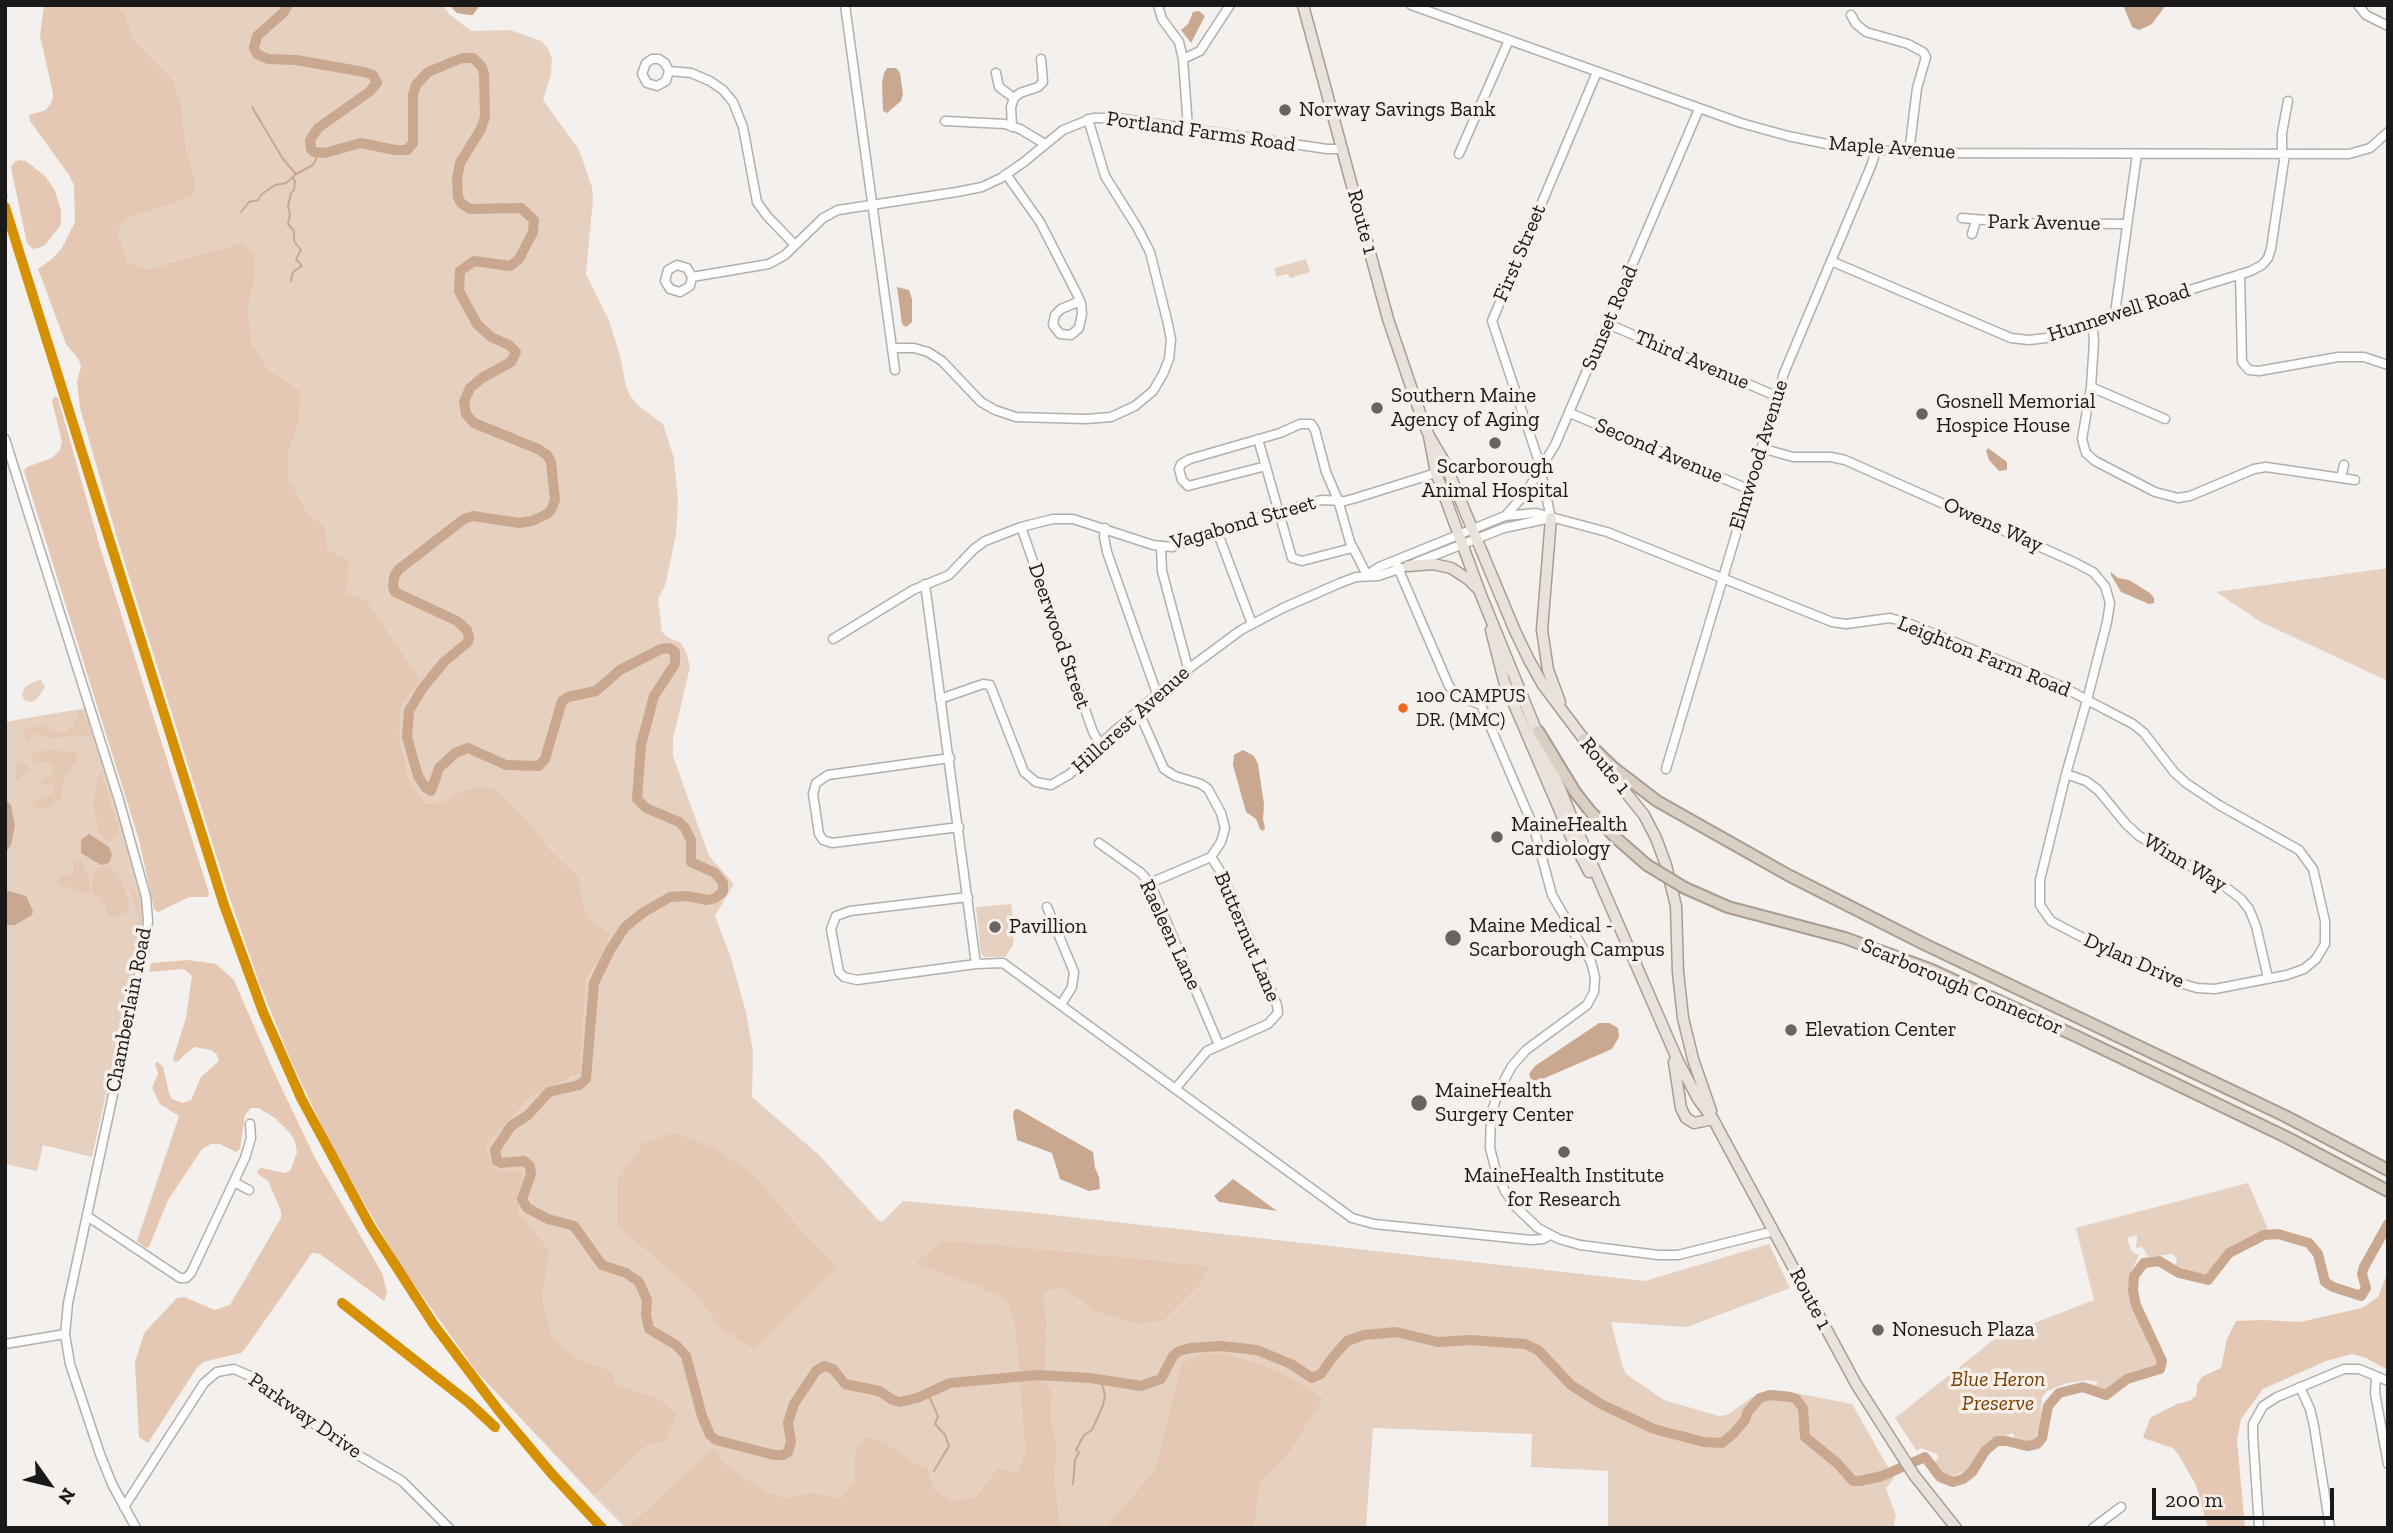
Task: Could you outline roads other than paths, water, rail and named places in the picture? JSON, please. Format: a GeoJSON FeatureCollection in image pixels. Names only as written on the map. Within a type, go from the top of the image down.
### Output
{"type":"FeatureCollection","features":[{"type":"Feature","properties":{"kind":"highway","name":"Scarborough Connector"},"geometry":{"type":"LineString","coordinates":[[1538,731],[1590,811],[1647,865],[1685,888],[1728,907],[1844,938],[1933,970],[2286,1138],[2388,1191]]}},
{"type":"Feature","properties":{"kind":"highway","name":"Scarborough Connector"},"geometry":{"type":"LineString","coordinates":[[1584,738],[1614,768],[1657,801],[1788,875],[1926,945],[2285,1116],[2388,1170]]}},
{"type":"Feature","properties":{"kind":"main road","name":"Route 1"},"geometry":{"type":"LineString","coordinates":[[1303,5],[1388,319],[1429,436],[1436,473],[1481,595],[1568,808],[1690,1086],[1713,1119],[1846,1367],[1914,1475],[1956,1528]]}},
{"type":"Feature","properties":{"kind":"main road","name":"Route 1"},"geometry":{"type":"LineString","coordinates":[[1429,436],[1444,461],[1529,660],[1569,722],[1644,815],[1661,851],[1675,906],[1683,1018],[1713,1119]]}},
{"type":"Feature","properties":{"kind":"main road"},"geometry":{"type":"LineString","coordinates":[[1550,518],[1542,608],[1543,645],[1552,683],[1569,722]]}},
{"type":"Feature","properties":{"kind":"main road"},"geometry":{"type":"LineString","coordinates":[[1401,565],[1433,564],[1451,568],[1468,579],[1481,595]]}},
{"type":"Feature","properties":{"kind":"main road"},"geometry":{"type":"LineString","coordinates":[[1489,612],[1495,653],[1518,713],[1572,839],[1616,919]]}},
{"type":"Feature","properties":{"kind":"main road"},"geometry":{"type":"LineString","coordinates":[[1665,1032],[1678,1078],[1683,1114],[1694,1123],[1713,1119]]}},
{"type":"Feature","properties":{"kind":"street"},"geometry":{"type":"LineString","coordinates":[[845,5],[895,370]]}},
{"type":"Feature","properties":{"kind":"street"},"geometry":{"type":"LineString","coordinates":[[1158,5],[1162,19],[1179,42],[1183,59],[1188,128]]}},
{"type":"Feature","properties":{"kind":"street"},"geometry":{"type":"LineString","coordinates":[[1183,59],[1200,51],[1230,5]]}},
{"type":"Feature","properties":{"kind":"street","name":"Maple Avenue"},"geometry":{"type":"LineString","coordinates":[[1411,5],[1699,109],[1788,136],[1842,147],[1909,153],[2355,153],[2370,148],[2388,132]]}},
{"type":"Feature","properties":{"kind":"street"},"geometry":{"type":"LineString","coordinates":[[2358,5],[2366,15],[2388,26]]}},
{"type":"Feature","properties":{"kind":"street"},"geometry":{"type":"LineString","coordinates":[[1851,15],[1856,24],[1866,32],[1908,44],[1919,49],[1926,57],[1917,88],[1909,153]]}},
{"type":"Feature","properties":{"kind":"street"},"geometry":{"type":"LineString","coordinates":[[1459,154],[1509,40]]}},
{"type":"Feature","properties":{"kind":"street"},"geometry":{"type":"LineString","coordinates":[[1012,127],[1011,107],[1014,99],[1020,93],[1041,85],[1044,76],[1041,59]]}},
{"type":"Feature","properties":{"kind":"street"},"geometry":{"type":"LineString","coordinates":[[669,71],[687,72],[710,81],[733,102],[743,127],[757,202],[766,216],[795,245]]}},
{"type":"Feature","properties":{"kind":"street","name":"First Street"},"geometry":{"type":"LineString","coordinates":[[1550,518],[1542,470],[1492,321],[1597,72]]}},
{"type":"Feature","properties":{"kind":"street"},"geometry":{"type":"LineString","coordinates":[[996,73],[999,87],[1014,99]]}},
{"type":"Feature","properties":{"kind":"street"},"geometry":{"type":"LineString","coordinates":[[2284,154],[2281,133],[2288,101]]}},
{"type":"Feature","properties":{"kind":"street","name":"Sunset Road"},"geometry":{"type":"LineString","coordinates":[[1505,516],[1542,470],[1570,413],[1699,109]]}},
{"type":"Feature","properties":{"kind":"street","name":"Portland Farms Road"},"geometry":{"type":"LineString","coordinates":[[692,277],[765,266],[780,258],[829,214],[846,208],[972,190],[1006,174],[1068,127],[1088,119],[1117,118],[1326,149],[1342,149]]}},
{"type":"Feature","properties":{"kind":"street"},"geometry":{"type":"LineString","coordinates":[[892,348],[914,348],[928,352],[942,361],[981,402],[1016,417],[1111,417],[1135,406],[1153,391],[1169,359],[1171,340],[1168,324],[1150,252],[1105,176],[1088,119]]}},
{"type":"Feature","properties":{"kind":"street"},"geometry":{"type":"LineString","coordinates":[[945,121],[993,123],[1012,127],[1045,144]]}},
{"type":"Feature","properties":{"kind":"street","name":"Elmwood Avenue"},"geometry":{"type":"LineString","coordinates":[[1666,769],[1776,396],[1788,361],[1871,166],[1875,150]]}},
{"type":"Feature","properties":{"kind":"street"},"geometry":{"type":"LineString","coordinates":[[2115,313],[2137,154]]}},
{"type":"Feature","properties":{"kind":"street","name":"Hunnewell Road"},"geometry":{"type":"LineString","coordinates":[[1831,261],[2014,339],[2055,337],[2115,313],[2258,268],[2268,258],[2284,154]]}},
{"type":"Feature","properties":{"kind":"street"},"geometry":{"type":"LineString","coordinates":[[1006,174],[1040,222],[1080,301],[1082,318],[1078,330],[1069,335],[1059,333],[1053,325],[1055,315],[1061,309],[1080,301]]}},
{"type":"Feature","properties":{"kind":"street","name":"Park Avenue"},"geometry":{"type":"LineString","coordinates":[[1962,218],[1976,221],[2126,224]]}},
{"type":"Feature","properties":{"kind":"street"},"geometry":{"type":"LineString","coordinates":[[1972,234],[1976,221]]}},
{"type":"Feature","properties":{"kind":"street"},"geometry":{"type":"LineString","coordinates":[[2240,274],[2242,362],[2249,370],[2259,371],[2351,357],[2371,359],[2388,365]]}},
{"type":"Feature","properties":{"kind":"street"},"geometry":{"type":"LineString","coordinates":[[2092,322],[2094,341],[2091,387],[2083,433],[2086,453],[2095,461],[2162,495],[2184,498],[2254,469],[2266,467],[2355,480]]}},
{"type":"Feature","properties":{"kind":"street","name":"Third Avenue"},"geometry":{"type":"LineString","coordinates":[[1608,324],[1776,396]]}},
{"type":"Feature","properties":{"kind":"street"},"geometry":{"type":"LineString","coordinates":[[2091,387],[2165,419]]}},
{"type":"Feature","properties":{"kind":"street","name":"Second Avenue"},"geometry":{"type":"LineString","coordinates":[[1570,413],[1748,489]]}},
{"type":"Feature","properties":{"kind":"street"},"geometry":{"type":"LineString","coordinates":[[1266,466],[1188,486],[1180,472],[1183,462],[1300,424],[1311,424],[1352,548],[1367,575]]}},
{"type":"Feature","properties":{"kind":"street","name":"Chamberlain Road"},"geometry":{"type":"LineString","coordinates":[[5,439],[7,454],[141,872],[147,908],[144,951],[66,1313],[65,1334],[70,1364],[93,1437],[112,1484],[136,1528]]}},
{"type":"Feature","properties":{"kind":"street"},"geometry":{"type":"LineString","coordinates":[[1258,439],[1291,556],[1305,561],[1352,548]]}},
{"type":"Feature","properties":{"kind":"street","name":"Owens Way"},"geometry":{"type":"LineString","coordinates":[[1761,448],[1793,457],[1831,457],[1844,460],[2093,572],[2105,586],[2110,603],[2087,700]]}},
{"type":"Feature","properties":{"kind":"street"},"geometry":{"type":"LineString","coordinates":[[2341,478],[2344,465]]}},
{"type":"Feature","properties":{"kind":"street","name":"Vagabond Street"},"geometry":{"type":"LineString","coordinates":[[833,639],[925,584],[954,571],[980,544],[1021,527],[1061,519],[1080,521],[1161,547],[1179,545],[1278,512],[1321,500],[1356,498],[1436,473]]}},
{"type":"Feature","properties":{"kind":"street"},"geometry":{"type":"LineString","coordinates":[[1525,494],[1538,492],[1548,495]]}},
{"type":"Feature","properties":{"kind":"street"},"geometry":{"type":"LineString","coordinates":[[1474,534],[1505,516],[1536,513],[1550,518]]}},
{"type":"Feature","properties":{"kind":"street"},"geometry":{"type":"LineString","coordinates":[[1461,539],[1514,524],[1550,518]]}},
{"type":"Feature","properties":{"kind":"street","name":"Leighton Farm Road"},"geometry":{"type":"LineString","coordinates":[[1550,518],[1607,532],[1836,623],[1846,624],[1879,618],[1897,619],[2059,685],[2087,700]]}},
{"type":"Feature","properties":{"kind":"street","name":"Deerwood Street"},"geometry":{"type":"LineString","coordinates":[[1021,527],[1093,732],[1100,744]]}},
{"type":"Feature","properties":{"kind":"street"},"geometry":{"type":"LineString","coordinates":[[1105,528],[1107,552],[1157,694]]}},
{"type":"Feature","properties":{"kind":"street"},"geometry":{"type":"LineString","coordinates":[[1217,531],[1252,624]]}},
{"type":"Feature","properties":{"kind":"street","name":"Hillcrest Avenue"},"geometry":{"type":"LineString","coordinates":[[1401,565],[1461,539]]}},
{"type":"Feature","properties":{"kind":"street","name":"Hillcrest Avenue"},"geometry":{"type":"LineString","coordinates":[[940,699],[983,684],[990,685],[1022,767],[1029,777],[1040,784],[1051,785],[1064,779],[1188,668],[1252,624],[1340,583],[1367,575],[1379,567],[1401,565],[1461,539]]}},
{"type":"Feature","properties":{"kind":"street"},"geometry":{"type":"LineString","coordinates":[[1161,547],[1162,571],[1188,668]]}},
{"type":"Feature","properties":{"kind":"street"},"geometry":{"type":"LineString","coordinates":[[1401,565],[1449,686],[1458,696],[1481,705],[1534,828],[1552,895],[1594,969],[1594,992],[1587,1005],[1518,1058],[1499,1090],[1492,1114],[1490,1148],[1500,1182],[1517,1209],[1534,1225],[1550,1235],[1580,1245],[1669,1256],[1774,1231]]}},
{"type":"Feature","properties":{"kind":"street"},"geometry":{"type":"LineString","coordinates":[[925,584],[976,964]]}},
{"type":"Feature","properties":{"kind":"street","name":"Dylan Drive"},"geometry":{"type":"LineString","coordinates":[[2087,700],[2139,728],[2174,772],[2199,793],[2290,844],[2307,859],[2315,876],[2325,921],[2325,944],[2310,965],[2296,972],[2209,990],[2180,984],[2082,938],[2046,916],[2040,905],[2040,880],[2066,774],[2087,700]]}},
{"type":"Feature","properties":{"kind":"street"},"geometry":{"type":"LineString","coordinates":[[1138,710],[1164,769],[1175,776],[1205,786],[1217,804],[1225,828],[1221,842],[1211,857],[1150,883]]}},
{"type":"Feature","properties":{"kind":"street"},"geometry":{"type":"LineString","coordinates":[[950,758],[828,775],[814,786],[815,806],[819,834],[823,840],[832,843],[959,827]]}},
{"type":"Feature","properties":{"kind":"street","name":"Winn Way"},"geometry":{"type":"LineString","coordinates":[[2066,774],[2086,781],[2098,790],[2139,836],[2241,899],[2249,909],[2256,926],[2268,978]]}},
{"type":"Feature","properties":{"kind":"street","name":"Raeleen Lane"},"geometry":{"type":"LineString","coordinates":[[1099,843],[1150,883],[1219,1045]]}},
{"type":"Feature","properties":{"kind":"street","name":"Butternut Lane"},"geometry":{"type":"LineString","coordinates":[[1175,1089],[1203,1054],[1268,1024],[1276,1018],[1279,1009],[1222,874],[1211,857]]}},
{"type":"Feature","properties":{"kind":"street"},"geometry":{"type":"LineString","coordinates":[[968,897],[843,913],[833,919],[831,929],[837,967],[841,975],[847,979],[862,980],[998,962],[1008,966],[1343,1213],[1362,1222],[1531,1240],[1550,1235]]}},
{"type":"Feature","properties":{"kind":"street"},"geometry":{"type":"LineString","coordinates":[[1047,906],[1074,972],[1072,987],[1061,1005]]}},
{"type":"Feature","properties":{"kind":"street"},"geometry":{"type":"LineString","coordinates":[[87,1216],[180,1278],[186,1278],[191,1273],[249,1148],[250,1124]]}},
{"type":"Feature","properties":{"kind":"street"},"geometry":{"type":"LineString","coordinates":[[234,1182],[249,1190]]}},
{"type":"Feature","properties":{"kind":"street"},"geometry":{"type":"LineString","coordinates":[[5,1343],[65,1334]]}},
{"type":"Feature","properties":{"kind":"street","name":"Parkway Drive"},"geometry":{"type":"LineString","coordinates":[[124,1507],[204,1383],[217,1372],[234,1369],[250,1376],[348,1449],[402,1481],[449,1528]]}},
{"type":"Feature","properties":{"kind":"street"},"geometry":{"type":"LineString","coordinates":[[2259,1528],[2253,1424],[2267,1403],[2344,1369],[2359,1369],[2388,1381]]}},
{"type":"Feature","properties":{"kind":"street"},"geometry":{"type":"LineString","coordinates":[[2376,1377],[2375,1393],[2388,1464]]}},
{"type":"Feature","properties":{"kind":"street"},"geometry":{"type":"LineString","coordinates":[[2300,1387],[2314,1426],[2330,1528]]}},
{"type":"Feature","properties":{"kind":"street"},"geometry":{"type":"LineString","coordinates":[[2093,1528],[2121,1507]]}},
{"type":"Feature","properties":{"kind":"waterway"},"geometry":{"type":"LineString","coordinates":[[288,5],[283,13],[257,36],[254,48],[257,54],[268,59],[296,60],[364,72],[373,75],[377,83],[369,92],[318,128],[310,140],[314,152],[325,153],[361,143],[407,150],[413,143],[413,95],[416,85],[428,72],[462,58],[473,58],[482,67],[484,74],[485,117],[481,129],[460,163],[458,197],[461,203],[470,209],[521,208],[534,220],[533,232],[519,259],[510,266],[474,261],[460,271],[459,291],[477,324],[491,337],[509,345],[516,352],[511,362],[470,388],[464,402],[466,414],[474,423],[547,455],[551,462],[555,500],[547,514],[532,521],[519,523],[473,516],[464,519],[398,570],[394,577],[395,592],[457,621],[467,630],[469,637],[468,642],[444,662],[422,689],[409,711],[407,737],[418,776],[431,791],[439,768],[455,753],[468,748],[506,765],[539,766],[545,759],[562,701],[568,697],[596,691],[620,670],[661,649],[669,648],[675,652],[675,664],[654,696],[641,745],[637,799],[646,808],[679,822],[685,828],[691,840],[691,862],[715,873],[723,883],[723,892],[707,900],[687,896],[670,897],[625,927],[594,983],[586,1079],[579,1085],[549,1092],[528,1115],[511,1126],[495,1150],[497,1161],[501,1163],[524,1161],[530,1166],[531,1174],[522,1199],[527,1208],[548,1219],[574,1226],[602,1265],[626,1273],[639,1282],[647,1300],[649,1329],[676,1345],[686,1356],[702,1416],[710,1435],[716,1440],[774,1455],[788,1452],[791,1442],[788,1423],[794,1404],[816,1371],[824,1366],[833,1369],[845,1384],[879,1391],[900,1402],[917,1398],[950,1383],[1037,1375],[1090,1378],[1141,1386],[1161,1379],[1173,1356],[1179,1351],[1221,1346],[1257,1350],[1291,1364],[1312,1378],[1321,1374],[1347,1341],[1364,1335],[1396,1332],[1438,1342],[1471,1340],[1525,1344],[1538,1350],[1571,1385],[1601,1404],[1654,1429],[1704,1442],[1722,1443],[1745,1420],[1748,1411],[1760,1398],[1770,1395],[1790,1397],[1796,1399],[1803,1408],[1805,1437],[1837,1463],[1853,1481],[1882,1476],[1925,1457],[1940,1477],[1953,1482],[1972,1472],[1985,1451],[1997,1441],[2027,1446],[2037,1444],[2042,1438],[2048,1406],[2059,1393],[2083,1387],[2106,1395],[2127,1379],[2160,1369],[2162,1361],[2136,1305],[2133,1291],[2134,1276],[2144,1263],[2159,1261],[2179,1273],[2208,1280],[2229,1253],[2264,1235],[2278,1234],[2309,1243],[2318,1254],[2325,1282],[2361,1296],[2366,1288],[2362,1274],[2364,1267],[2388,1224]]}},
{"type":"Feature","properties":{"kind":"waterway"},"geometry":{"type":"LineString","coordinates":[[252,107],[283,159],[295,173]]}},
{"type":"Feature","properties":{"kind":"waterway"},"geometry":{"type":"LineString","coordinates":[[241,212],[249,202],[258,200],[275,185],[286,183],[313,165],[319,153]]}},
{"type":"Feature","properties":{"kind":"waterway"},"geometry":{"type":"LineString","coordinates":[[291,281],[293,272],[302,266],[296,259],[301,250],[294,241],[294,231],[288,224],[288,206],[295,181],[293,178]]}},
{"type":"Feature","properties":{"kind":"waterway"},"geometry":{"type":"LineString","coordinates":[[1073,1484],[1075,1460],[1079,1452],[1076,1450],[1084,1435],[1092,1430],[1103,1405],[1105,1395],[1101,1380]]}},
{"type":"Feature","properties":{"kind":"waterway"},"geometry":{"type":"LineString","coordinates":[[927,1392],[938,1416],[935,1424],[945,1435],[949,1446],[934,1471]]}},
{"type":"Feature","properties":{"kind":"railway"},"geometry":{"type":"LineString","coordinates":[[5,183],[13,230]]}},
{"type":"Feature","properties":{"kind":"railway"},"geometry":{"type":"LineString","coordinates":[[5,219],[219,900],[280,1061],[346,1192],[411,1298],[479,1392],[537,1463],[596,1528]]}},
{"type":"Feature","properties":{"kind":"railway"},"geometry":{"type":"LineString","coordinates":[[342,1303],[468,1402],[503,1437]]}},
{"type":"Feature","properties":{"kind":"place","name":"Norway Savings Bank"},"geometry":{"type":"Point","coordinates":[1285,110]}},
{"type":"Feature","properties":{"kind":"place","name":"Southern Maine Agency of Aging"},"geometry":{"type":"Point","coordinates":[1377,408]}},
{"type":"Feature","properties":{"kind":"place","name":"Gosnell Memorial Hospice House"},"geometry":{"type":"Point","coordinates":[1922,414]}},
{"type":"Feature","properties":{"kind":"place","name":"Scarborough Animal Hospital"},"geometry":{"type":"Point","coordinates":[1495,443]}},
{"type":"Feature","properties":{"kind":"place","name":"100 CAMPUS DR. (MMC)"},"geometry":{"type":"Point","coordinates":[1403,708]}},
{"type":"Feature","properties":{"kind":"place","name":"MaineHealth Cardiology"},"geometry":{"type":"Point","coordinates":[1497,837]}},
{"type":"Feature","properties":{"kind":"place","name":"Pavillion"},"geometry":{"type":"Point","coordinates":[995,927]}},
{"type":"Feature","properties":{"kind":"place","name":"Maine Medical - Scarborough Campus"},"geometry":{"type":"Point","coordinates":[1453,938]}},
{"type":"Feature","properties":{"kind":"place","name":"Elevation Center"},"geometry":{"type":"Point","coordinates":[1791,1030]}},
{"type":"Feature","properties":{"kind":"place","name":"MaineHealth Surgery Center"},"geometry":{"type":"Point","coordinates":[1419,1103]}},
{"type":"Feature","properties":{"kind":"place","name":"MaineHealth Institute for Research"},"geometry":{"type":"Point","coordinates":[1564,1152]}},
{"type":"Feature","properties":{"kind":"place","name":"Nonesuch Plaza"},"geometry":{"type":"Point","coordinates":[1878,1330]}},
{"type":"Feature","properties":{"kind":"park label","name":"Blue Heron Preserve"},"geometry":{"type":"Point","coordinates":[1998,1392]}}]}
